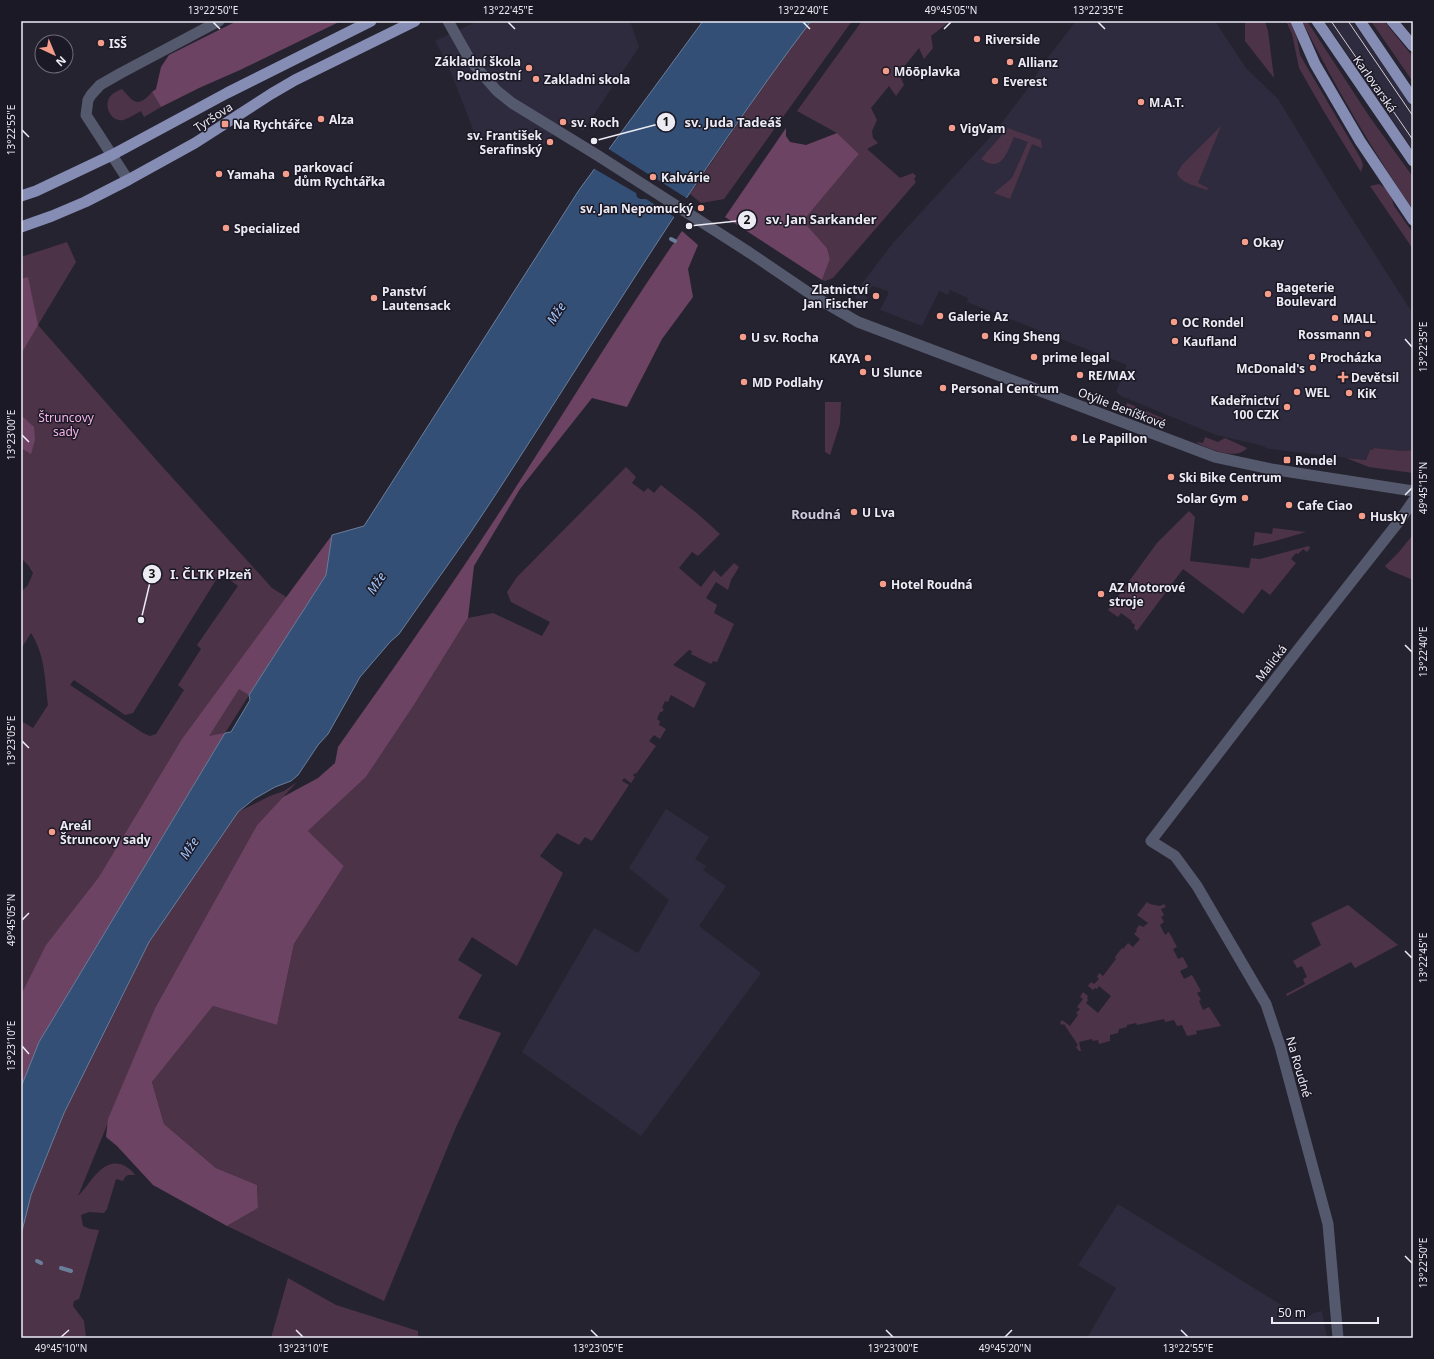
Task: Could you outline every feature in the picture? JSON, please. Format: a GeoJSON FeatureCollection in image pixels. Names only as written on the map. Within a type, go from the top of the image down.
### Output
{"type":"FeatureCollection","features":[{"type":"Feature","properties":{"kind":"main road","name":"Tyršova"},"geometry":{"type":"LineString","coordinates":[[21,196],[36,191],[112,155],[227,93],[370,21]]}},
{"type":"Feature","properties":{"kind":"main road","name":"Tyršova"},"geometry":{"type":"LineString","coordinates":[[21,227],[52,216],[128,180],[195,143],[295,80],[415,21]]}},
{"type":"Feature","properties":{"kind":"main road"},"geometry":{"type":"LineString","coordinates":[[1296,21],[1315,64],[1360,142],[1413,220]]}},
{"type":"Feature","properties":{"kind":"main road","name":"Karlovarská"},"geometry":{"type":"LineString","coordinates":[[1316,21],[1413,162]]}},
{"type":"Feature","properties":{"kind":"main road","name":"Karlovarská"},"geometry":{"type":"LineString","coordinates":[[1360,21],[1413,98]]}},
{"type":"Feature","properties":{"kind":"main road"},"geometry":{"type":"LineString","coordinates":[[1392,21],[1413,46]]}},
{"type":"Feature","properties":{"kind":"street"},"geometry":{"type":"LineString","coordinates":[[128,180],[86,115],[90,95],[100,86],[121,72],[219,21]]}},
{"type":"Feature","properties":{"kind":"street","name":"Otýlie Beníškové"},"geometry":{"type":"LineString","coordinates":[[448,21],[470,60],[497,92],[512,103],[750,253],[834,309],[858,322],[896,338],[979,367],[1215,457],[1271,469],[1413,491]]}},
{"type":"Feature","properties":{"kind":"street","name":"Malická"},"geometry":{"type":"LineString","coordinates":[[1151,841],[1400,520],[1413,501]]}},
{"type":"Feature","properties":{"kind":"street","name":"Na Roudné"},"geometry":{"type":"LineString","coordinates":[[1151,841],[1176,856],[1197,886],[1266,1004],[1280,1046],[1328,1224],[1338,1338]]}},
{"type":"Feature","properties":{"kind":"shaded area"},"geometry":{"type":"Polygon","coordinates":[[[237,21],[341,21],[161,107],[152,92],[156,89],[161,67],[169,55],[237,21]]]}},
{"type":"Feature","properties":{"kind":"shaded area","name":"Zakladni skola"},"geometry":{"type":"Polygon","coordinates":[[[478,21],[630,21],[639,47],[583,131],[562,120],[548,141],[549,145],[505,132],[491,133],[477,140],[452,75],[435,41],[478,21]]]}},
{"type":"Feature","properties":{"kind":"shaded area"},"geometry":{"type":"Polygon","coordinates":[[[1076,21],[1215,21],[1246,68],[1278,99],[1328,181],[1413,314],[1413,450],[1403,451],[1374,448],[1373,450],[1370,450],[1366,460],[1269,449],[1260,445],[1216,435],[1121,396],[1116,392],[1127,365],[967,302],[968,298],[950,290],[948,295],[939,291],[922,326],[880,310],[888,295],[888,291],[872,286],[865,296],[868,299],[865,304],[855,298],[857,290],[893,243],[994,133],[1029,87],[1043,64],[1076,21]]]}},
{"type":"Feature","properties":{"kind":"shaded area"},"geometry":{"type":"Polygon","coordinates":[[[1325,21],[1352,21],[1413,108],[1413,150],[1325,21]]]}},
{"type":"Feature","properties":{"kind":"shaded area"},"geometry":{"type":"Polygon","coordinates":[[[786,128],[786,136],[790,142],[806,145],[837,133],[859,154],[803,221],[827,248],[830,259],[822,280],[725,217],[786,128]]]}},
{"type":"Feature","properties":{"kind":"shaded area"},"geometry":{"type":"Polygon","coordinates":[[[682,231],[698,245],[688,269],[693,297],[662,339],[627,407],[592,398],[520,489],[474,566],[468,618],[414,705],[366,777],[308,831],[344,866],[294,944],[277,1025],[213,1006],[152,1082],[164,1124],[216,1168],[257,1185],[258,1208],[227,1226],[153,1185],[117,1146],[106,1137],[108,1119],[155,1008],[257,825],[283,797],[318,778],[335,763],[338,747],[471,555],[682,231]]]}},
{"type":"Feature","properties":{"kind":"shaded area"},"geometry":{"type":"Polygon","coordinates":[[[28,277],[38,325],[21,354],[21,279],[28,277]]]}},
{"type":"Feature","properties":{"kind":"shaded area"},"geometry":{"type":"Polygon","coordinates":[[[21,415],[34,427],[35,440],[31,454],[21,448],[21,415]]]}},
{"type":"Feature","properties":{"kind":"shaded area"},"geometry":{"type":"Polygon","coordinates":[[[332,535],[326,575],[249,695],[239,689],[209,736],[225,733],[39,1042],[21,1087],[21,995],[46,945],[99,877],[182,739],[332,535]]]}},
{"type":"Feature","properties":{"kind":"shaded area"},"geometry":{"type":"Polygon","coordinates":[[[666,809],[709,837],[695,859],[706,866],[703,870],[726,886],[699,926],[761,973],[641,1136],[522,1052],[594,928],[638,953],[669,900],[629,868],[666,809]]]}},
{"type":"Feature","properties":{"kind":"shaded area"},"geometry":{"type":"Polygon","coordinates":[[[1118,1204],[1304,1319],[1314,1313],[1322,1311],[1327,1338],[1087,1338],[1116,1288],[1078,1265],[1118,1204]]]}},
{"type":"Feature","properties":{"kind":"green space"},"geometry":{"type":"Polygon","coordinates":[[[811,21],[852,21],[724,199],[701,203],[690,194],[776,67],[811,21]]]}},
{"type":"Feature","properties":{"kind":"green space"},"geometry":{"type":"Polygon","coordinates":[[[862,21],[950,21],[931,36],[933,48],[924,59],[919,48],[899,73],[904,85],[896,96],[889,86],[871,108],[877,120],[872,131],[873,138],[878,143],[867,149],[900,178],[913,173],[916,176],[914,179],[916,182],[833,278],[825,281],[822,280],[830,259],[827,248],[803,221],[859,154],[837,133],[797,111],[862,21]]]}},
{"type":"Feature","properties":{"kind":"green space"},"geometry":{"type":"Polygon","coordinates":[[[1245,21],[1265,21],[1268,31],[1274,78],[1245,41],[1245,21]]]}},
{"type":"Feature","properties":{"kind":"green space"},"geometry":{"type":"Polygon","coordinates":[[[1286,21],[1290,21],[1297,38],[1300,55],[1361,159],[1363,165],[1361,172],[1299,68],[1292,34],[1286,21]]]}},
{"type":"Feature","properties":{"kind":"green space"},"geometry":{"type":"Polygon","coordinates":[[[1302,21],[1307,21],[1369,116],[1413,177],[1413,210],[1354,117],[1302,21]]]}},
{"type":"Feature","properties":{"kind":"green space"},"geometry":{"type":"Polygon","coordinates":[[[1371,21],[1384,21],[1413,57],[1413,82],[1371,21]]]}},
{"type":"Feature","properties":{"kind":"green space"},"geometry":{"type":"Polygon","coordinates":[[[122,89],[136,102],[140,102],[152,92],[161,107],[144,117],[141,111],[123,120],[115,119],[108,110],[108,102],[111,95],[122,89]]]}},
{"type":"Feature","properties":{"kind":"green space"},"geometry":{"type":"Polygon","coordinates":[[[1221,126],[1198,183],[1208,189],[1206,190],[1185,182],[1177,173],[1182,165],[1221,126]]]}},
{"type":"Feature","properties":{"kind":"green space"},"geometry":{"type":"Polygon","coordinates":[[[1008,128],[1041,140],[1042,148],[1032,144],[1010,199],[994,193],[1012,178],[1028,142],[1014,137],[1006,155],[999,163],[988,163],[981,159],[1008,128]]]}},
{"type":"Feature","properties":{"kind":"green space"},"geometry":{"type":"Polygon","coordinates":[[[1379,184],[1389,190],[1394,206],[1413,233],[1413,249],[1370,186],[1379,184]]]}},
{"type":"Feature","properties":{"kind":"green space","name":"Štruncovy sady"},"geometry":{"type":"Polygon","coordinates":[[[67,242],[76,262],[38,325],[159,463],[272,588],[304,608],[225,733],[39,1042],[21,1087],[21,721],[33,728],[48,705],[42,659],[36,641],[31,633],[21,649],[21,592],[28,585],[33,573],[21,558],[21,257],[67,242]],[[221,572],[133,713],[125,715],[74,680],[70,685],[143,733],[150,736],[156,734],[184,690],[178,685],[201,649],[197,645],[238,586],[221,572]]]}},
{"type":"Feature","properties":{"kind":"green space"},"geometry":{"type":"Polygon","coordinates":[[[825,402],[841,402],[840,424],[830,455],[825,452],[825,402]]]}},
{"type":"Feature","properties":{"kind":"green space"},"geometry":{"type":"Polygon","coordinates":[[[1127,403],[1167,420],[1165,426],[1140,415],[1138,420],[1133,417],[1135,413],[1125,409],[1127,403]]]}},
{"type":"Feature","properties":{"kind":"green space"},"geometry":{"type":"Polygon","coordinates":[[[1205,437],[1218,442],[1225,438],[1247,448],[1236,454],[1223,453],[1197,443],[1203,443],[1205,437]]]}},
{"type":"Feature","properties":{"kind":"green space"},"geometry":{"type":"Polygon","coordinates":[[[1374,448],[1403,451],[1413,450],[1413,473],[1369,467],[1346,458],[1366,460],[1370,450],[1373,450],[1374,448]]]}},
{"type":"Feature","properties":{"kind":"green space"},"geometry":{"type":"Polygon","coordinates":[[[626,467],[636,477],[632,483],[644,492],[648,488],[654,493],[661,485],[698,514],[720,534],[698,556],[692,552],[679,568],[701,587],[714,570],[721,577],[734,563],[739,567],[731,580],[728,590],[716,582],[706,598],[717,605],[714,613],[734,624],[717,662],[713,661],[711,664],[691,654],[692,651],[689,650],[673,665],[706,683],[694,708],[671,695],[668,702],[665,701],[662,708],[664,709],[660,712],[657,719],[660,721],[659,725],[666,729],[660,739],[654,735],[649,741],[656,746],[636,774],[635,773],[633,775],[635,777],[631,783],[624,778],[622,781],[629,785],[592,841],[585,837],[579,845],[557,833],[540,856],[563,873],[517,966],[472,937],[458,960],[482,975],[458,1018],[501,1033],[456,1127],[384,1301],[227,1226],[258,1208],[257,1185],[216,1168],[164,1124],[152,1082],[213,1006],[277,1025],[294,944],[344,866],[308,831],[366,777],[414,705],[468,618],[493,613],[542,636],[550,622],[511,602],[507,592],[517,577],[626,467]]]}},
{"type":"Feature","properties":{"kind":"green space"},"geometry":{"type":"Polygon","coordinates":[[[1189,511],[1195,517],[1190,561],[1249,568],[1251,558],[1260,559],[1309,546],[1310,548],[1307,552],[1303,549],[1298,554],[1296,553],[1291,559],[1296,563],[1270,595],[1262,589],[1243,614],[1183,569],[1137,631],[1134,628],[1135,625],[1131,622],[1132,621],[1121,613],[1118,617],[1108,610],[1157,543],[1189,511]]]}},
{"type":"Feature","properties":{"kind":"green space"},"geometry":{"type":"Polygon","coordinates":[[[1273,528],[1306,532],[1253,546],[1255,532],[1272,534],[1273,528]]]}},
{"type":"Feature","properties":{"kind":"green space"},"geometry":{"type":"Polygon","coordinates":[[[1412,536],[1413,580],[1389,570],[1385,566],[1412,536]]]}},
{"type":"Feature","properties":{"kind":"green space"},"geometry":{"type":"Polygon","coordinates":[[[297,782],[257,825],[155,1008],[78,1196],[96,1174],[107,1165],[120,1164],[129,1168],[135,1175],[128,1175],[123,1181],[116,1179],[107,1209],[104,1213],[89,1212],[81,1215],[83,1226],[90,1229],[99,1230],[79,1299],[74,1301],[73,1306],[84,1321],[86,1338],[21,1338],[21,1235],[31,1195],[64,1113],[149,942],[238,812],[270,796],[284,791],[297,782]]]}},
{"type":"Feature","properties":{"kind":"green space"},"geometry":{"type":"Polygon","coordinates":[[[1147,902],[1160,906],[1164,904],[1166,907],[1161,909],[1164,915],[1161,917],[1164,922],[1160,925],[1165,935],[1169,932],[1177,947],[1173,949],[1178,959],[1183,957],[1188,967],[1180,971],[1184,979],[1192,975],[1201,991],[1197,993],[1201,1000],[1199,1001],[1203,1010],[1209,1007],[1221,1026],[1196,1031],[1197,1034],[1187,1036],[1182,1025],[1177,1026],[1174,1020],[1165,1022],[1164,1019],[1137,1025],[1136,1023],[1127,1025],[1127,1027],[1119,1029],[1118,1033],[1110,1035],[1110,1041],[1099,1044],[1098,1040],[1093,1041],[1092,1039],[1079,1042],[1081,1051],[1079,1051],[1076,1047],[1078,1045],[1064,1024],[1062,1025],[1060,1023],[1062,1020],[1070,1026],[1078,1015],[1076,1013],[1080,1009],[1077,1007],[1083,999],[1080,997],[1083,992],[1088,996],[1086,1003],[1098,1013],[1111,996],[1099,986],[1097,989],[1095,988],[1093,990],[1088,986],[1091,982],[1094,984],[1099,979],[1097,977],[1099,973],[1103,976],[1116,959],[1115,957],[1122,948],[1123,949],[1128,943],[1133,947],[1140,939],[1134,934],[1137,931],[1136,930],[1139,925],[1143,927],[1148,923],[1137,915],[1147,902]]]}},
{"type":"Feature","properties":{"kind":"green space"},"geometry":{"type":"Polygon","coordinates":[[[1348,905],[1398,945],[1355,968],[1351,962],[1287,996],[1286,994],[1305,984],[1303,979],[1307,977],[1302,966],[1297,968],[1293,961],[1321,945],[1311,923],[1348,905]]]}},
{"type":"Feature","properties":{"kind":"green space"},"geometry":{"type":"Polygon","coordinates":[[[288,1278],[336,1305],[418,1331],[418,1338],[271,1338],[288,1278]]]}},
{"type":"Feature","properties":{"kind":"water","name":"Mže"},"geometry":{"type":"Polygon","coordinates":[[[703,21],[811,21],[728,137],[648,256],[471,532],[399,634],[390,642],[360,677],[328,734],[318,745],[298,775],[291,781],[275,787],[254,799],[238,812],[149,942],[64,1113],[31,1195],[21,1235],[21,1087],[39,1042],[225,733],[231,732],[250,700],[249,695],[326,575],[332,535],[364,526],[579,190],[703,21]]]}},
{"type":"Feature","properties":{"kind":"pier"},"geometry":{"type":"Polygon","coordinates":[[[607,148],[648,174],[655,174],[658,180],[688,199],[676,218],[646,199],[640,199],[637,197],[636,193],[593,168],[607,148]]]}},
{"type":"Feature","properties":{"kind":"waterway"},"geometry":{"type":"LineString","coordinates":[[671,239],[675,241]]}},
{"type":"Feature","properties":{"kind":"waterway"},"geometry":{"type":"LineString","coordinates":[[37,1261],[41,1263]]}},
{"type":"Feature","properties":{"kind":"waterway"},"geometry":{"type":"LineString","coordinates":[[61,1268],[71,1271]]}},
{"type":"Feature","properties":{"kind":"tram line"},"geometry":{"type":"LineString","coordinates":[[1331,21],[1413,140]]}},
{"type":"Feature","properties":{"kind":"tram line"},"geometry":{"type":"LineString","coordinates":[[1348,21],[1413,116]]}},
{"type":"Feature","properties":{"kind":"place","name":"Riverside"},"geometry":{"type":"Point","coordinates":[977,39]}},
{"type":"Feature","properties":{"kind":"place","name":"ISŠ"},"geometry":{"type":"Point","coordinates":[101,43]}},
{"type":"Feature","properties":{"kind":"place","name":"Allianz"},"geometry":{"type":"Point","coordinates":[1010,62]}},
{"type":"Feature","properties":{"kind":"place","name":"Základní škola Podmostní"},"geometry":{"type":"Point","coordinates":[529,68]}},
{"type":"Feature","properties":{"kind":"place","name":"Mōōplavka"},"geometry":{"type":"Point","coordinates":[886,71]}},
{"type":"Feature","properties":{"kind":"place","name":"Zakladni skola"},"geometry":{"type":"Point","coordinates":[536,79]}},
{"type":"Feature","properties":{"kind":"place","name":"Everest"},"geometry":{"type":"Point","coordinates":[995,81]}},
{"type":"Feature","properties":{"kind":"place","name":"M.A.T."},"geometry":{"type":"Point","coordinates":[1141,102]}},
{"type":"Feature","properties":{"kind":"place","name":"Alza"},"geometry":{"type":"Point","coordinates":[321,119]}},
{"type":"Feature","properties":{"kind":"place","name":"sv. Roch"},"geometry":{"type":"Point","coordinates":[563,122]}},
{"type":"Feature","properties":{"kind":"place","name":"Na Rychtářce"},"geometry":{"type":"Point","coordinates":[225,124]}},
{"type":"Feature","properties":{"kind":"place","name":"VigVam"},"geometry":{"type":"Point","coordinates":[952,128]}},
{"type":"Feature","properties":{"kind":"place","name":"sv. Juda Tadeáš"},"geometry":{"type":"Point","coordinates":[594,141]}},
{"type":"Feature","properties":{"kind":"place","name":"sv. František Serafinský"},"geometry":{"type":"Point","coordinates":[550,142]}},
{"type":"Feature","properties":{"kind":"place","name":"Yamaha"},"geometry":{"type":"Point","coordinates":[219,174]}},
{"type":"Feature","properties":{"kind":"place","name":"parkovací dům Rychtářka"},"geometry":{"type":"Point","coordinates":[286,174]}},
{"type":"Feature","properties":{"kind":"place","name":"Kalvárie"},"geometry":{"type":"Point","coordinates":[653,177]}},
{"type":"Feature","properties":{"kind":"place","name":"sv. Jan Nepomucký"},"geometry":{"type":"Point","coordinates":[701,208]}},
{"type":"Feature","properties":{"kind":"place","name":"sv. Jan Sarkander"},"geometry":{"type":"Point","coordinates":[689,226]}},
{"type":"Feature","properties":{"kind":"place","name":"Specialized"},"geometry":{"type":"Point","coordinates":[226,228]}},
{"type":"Feature","properties":{"kind":"place","name":"Okay"},"geometry":{"type":"Point","coordinates":[1245,242]}},
{"type":"Feature","properties":{"kind":"place","name":"Bageterie Boulevard"},"geometry":{"type":"Point","coordinates":[1268,294]}},
{"type":"Feature","properties":{"kind":"place","name":"Zlatnictví Jan Fischer"},"geometry":{"type":"Point","coordinates":[876,296]}},
{"type":"Feature","properties":{"kind":"place","name":"Panství Lautensack"},"geometry":{"type":"Point","coordinates":[374,298]}},
{"type":"Feature","properties":{"kind":"place","name":"Galerie Az"},"geometry":{"type":"Point","coordinates":[940,316]}},
{"type":"Feature","properties":{"kind":"place","name":"MALL"},"geometry":{"type":"Point","coordinates":[1335,318]}},
{"type":"Feature","properties":{"kind":"place","name":"OC Rondel"},"geometry":{"type":"Point","coordinates":[1174,322]}},
{"type":"Feature","properties":{"kind":"place","name":"Rossmann"},"geometry":{"type":"Point","coordinates":[1368,334]}},
{"type":"Feature","properties":{"kind":"place","name":"King Sheng"},"geometry":{"type":"Point","coordinates":[985,336]}},
{"type":"Feature","properties":{"kind":"place","name":"U sv. Rocha"},"geometry":{"type":"Point","coordinates":[743,337]}},
{"type":"Feature","properties":{"kind":"place","name":"Kaufland"},"geometry":{"type":"Point","coordinates":[1175,341]}},
{"type":"Feature","properties":{"kind":"place","name":"prime legal"},"geometry":{"type":"Point","coordinates":[1034,357]}},
{"type":"Feature","properties":{"kind":"place","name":"Procházka"},"geometry":{"type":"Point","coordinates":[1312,357]}},
{"type":"Feature","properties":{"kind":"place","name":"KAYA"},"geometry":{"type":"Point","coordinates":[868,358]}},
{"type":"Feature","properties":{"kind":"place","name":"McDonald's"},"geometry":{"type":"Point","coordinates":[1313,368]}},
{"type":"Feature","properties":{"kind":"place","name":"U Slunce"},"geometry":{"type":"Point","coordinates":[863,372]}},
{"type":"Feature","properties":{"kind":"place","name":"RE/MAX"},"geometry":{"type":"Point","coordinates":[1080,375]}},
{"type":"Feature","properties":{"kind":"place","name":"Devětsil"},"geometry":{"type":"Point","coordinates":[1343,377]}},
{"type":"Feature","properties":{"kind":"place","name":"MD Podlahy"},"geometry":{"type":"Point","coordinates":[744,382]}},
{"type":"Feature","properties":{"kind":"place","name":"Personal Centrum"},"geometry":{"type":"Point","coordinates":[943,388]}},
{"type":"Feature","properties":{"kind":"place","name":"WEL"},"geometry":{"type":"Point","coordinates":[1297,392]}},
{"type":"Feature","properties":{"kind":"place","name":"KiK"},"geometry":{"type":"Point","coordinates":[1349,393]}},
{"type":"Feature","properties":{"kind":"place","name":"Kadeřnictví 100 CZK"},"geometry":{"type":"Point","coordinates":[1287,407]}},
{"type":"Feature","properties":{"kind":"place","name":"Le Papillon"},"geometry":{"type":"Point","coordinates":[1074,438]}},
{"type":"Feature","properties":{"kind":"place","name":"Rondel"},"geometry":{"type":"Point","coordinates":[1287,460]}},
{"type":"Feature","properties":{"kind":"place","name":"Ski Bike Centrum"},"geometry":{"type":"Point","coordinates":[1171,477]}},
{"type":"Feature","properties":{"kind":"place","name":"Solar Gym"},"geometry":{"type":"Point","coordinates":[1245,498]}},
{"type":"Feature","properties":{"kind":"place","name":"Cafe Ciao"},"geometry":{"type":"Point","coordinates":[1289,505]}},
{"type":"Feature","properties":{"kind":"place","name":"U Lva"},"geometry":{"type":"Point","coordinates":[854,512]}},
{"type":"Feature","properties":{"kind":"place","name":"Husky"},"geometry":{"type":"Point","coordinates":[1362,516]}},
{"type":"Feature","properties":{"kind":"place","name":"Hotel Roudná"},"geometry":{"type":"Point","coordinates":[883,584]}},
{"type":"Feature","properties":{"kind":"place","name":"AZ Motorové stroje"},"geometry":{"type":"Point","coordinates":[1101,594]}},
{"type":"Feature","properties":{"kind":"place","name":"I. ČLTK Plzeň"},"geometry":{"type":"Point","coordinates":[141,620]}},
{"type":"Feature","properties":{"kind":"place","name":"Areál Štruncovy sady"},"geometry":{"type":"Point","coordinates":[52,832]}},
{"type":"Feature","properties":{"kind":"district","name":"Roudná"},"geometry":{"type":"Point","coordinates":[816,514]}}]}
